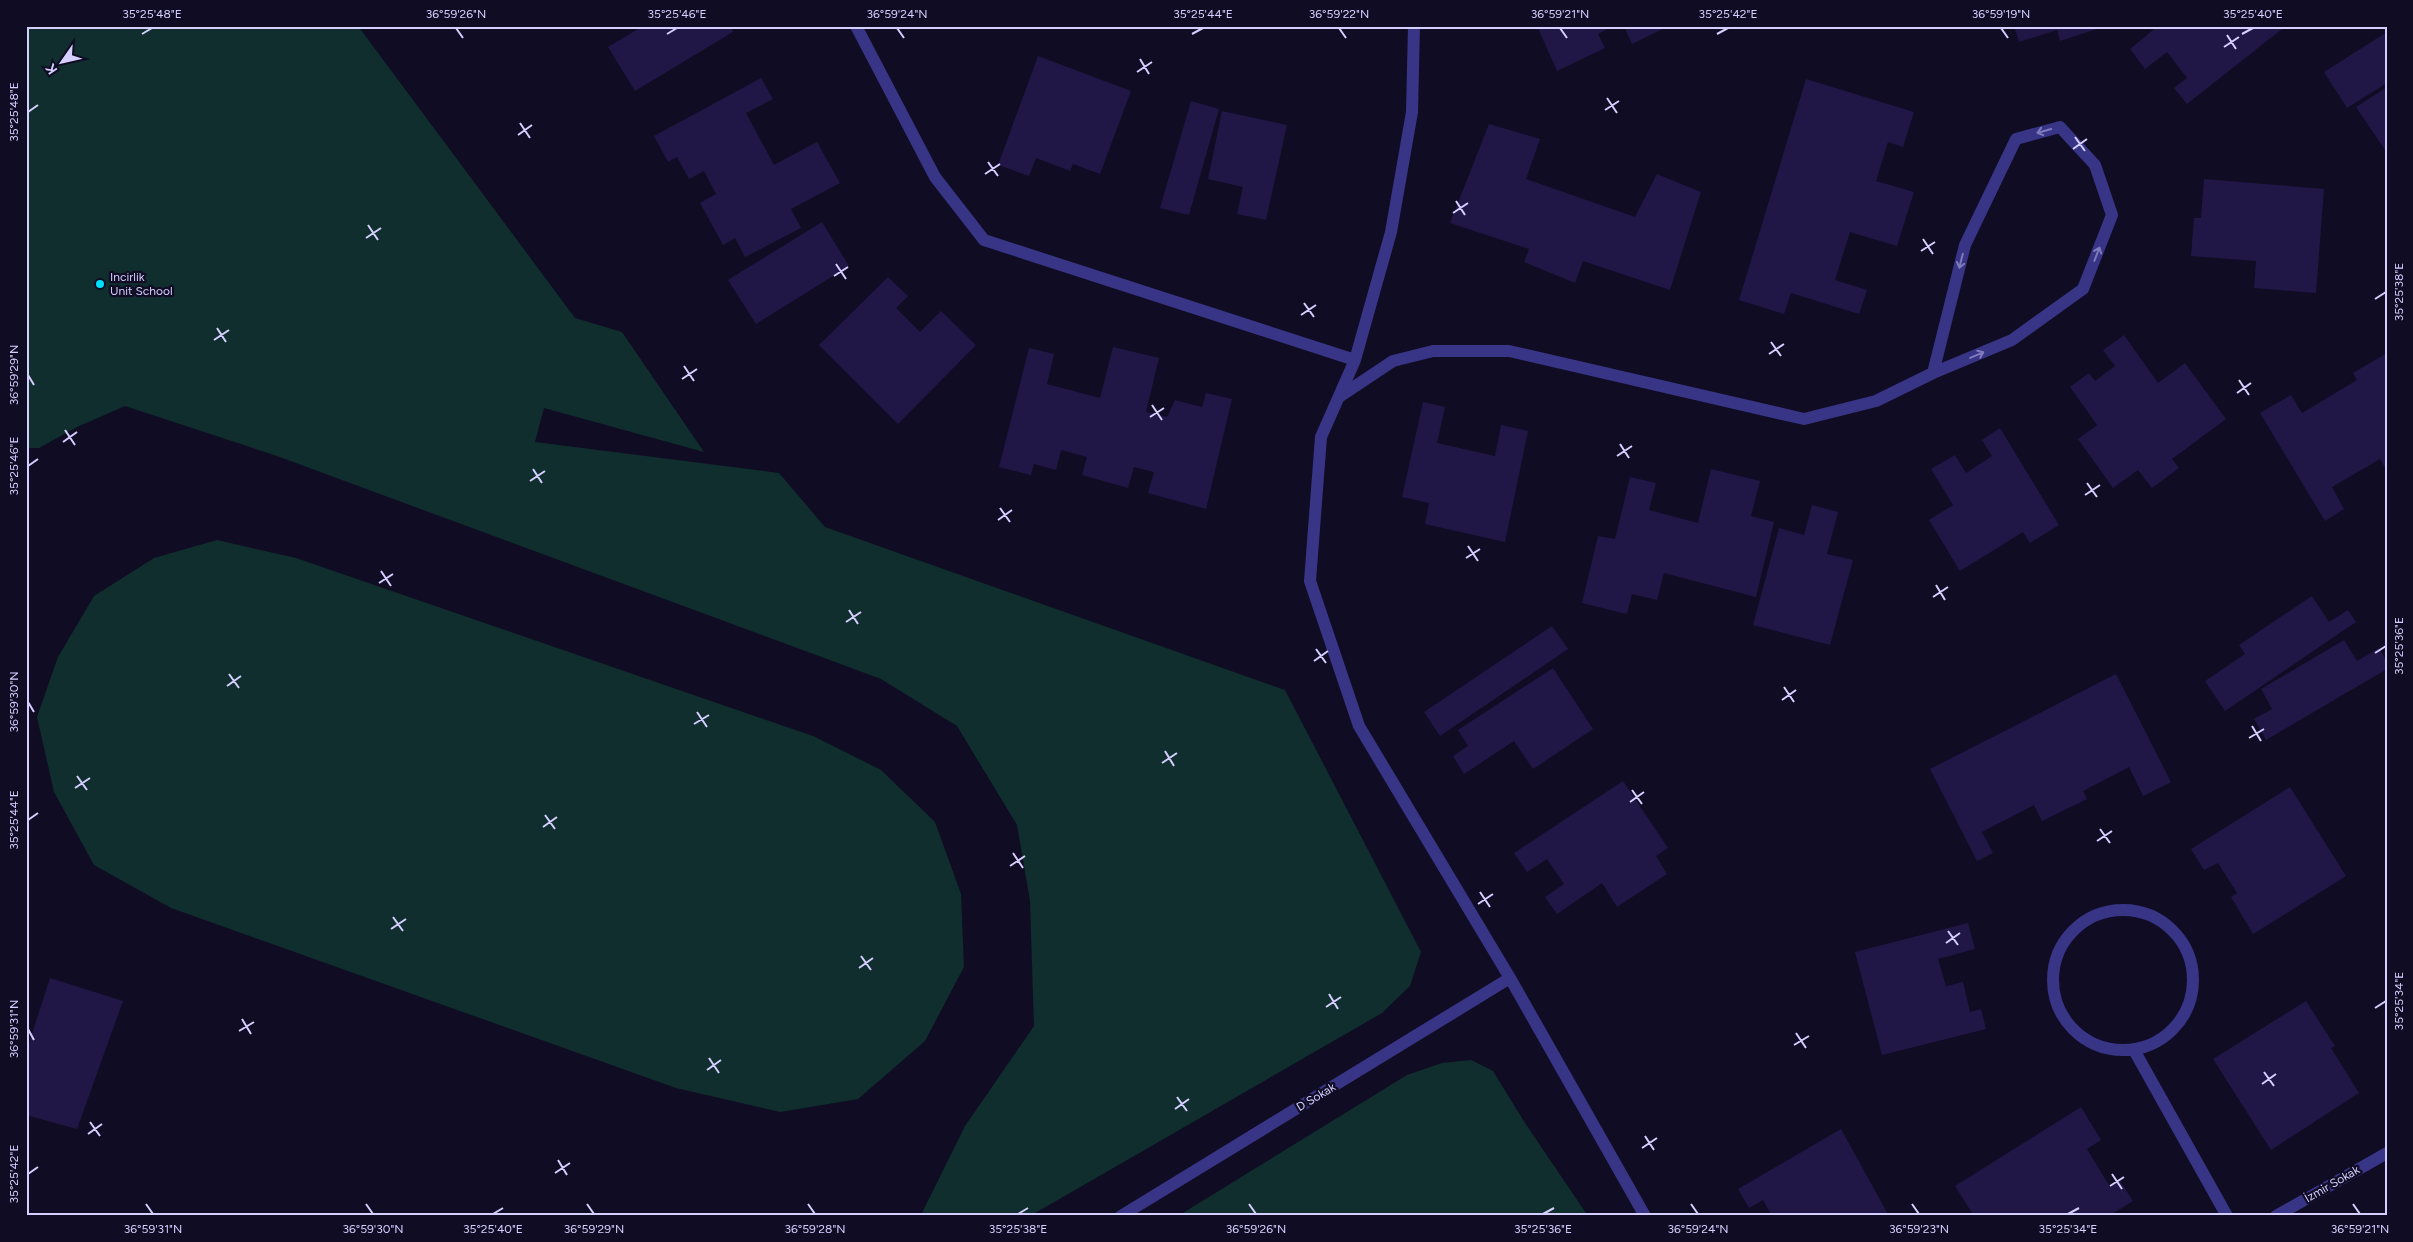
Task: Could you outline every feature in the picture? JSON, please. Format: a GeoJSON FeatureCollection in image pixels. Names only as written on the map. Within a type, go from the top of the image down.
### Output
{"type":"FeatureCollection","features":[{"type":"Feature","properties":{"kind":"lane"},"geometry":{"type":"LineString","coordinates":[[856,26],[935,177],[984,240],[1355,360]]}},
{"type":"Feature","properties":{"kind":"lane"},"geometry":{"type":"LineString","coordinates":[[1414,26],[1412,112],[1391,232],[1355,360],[1321,437],[1310,581],[1359,726],[1510,978],[1645,1216]]}},
{"type":"Feature","properties":{"kind":"lane"},"geometry":{"type":"LineString","coordinates":[[1339,397],[1393,361],[1434,351],[1509,351],[1804,420],[1876,401],[1932,374],[2012,340],[2083,289],[2112,215],[2094,165],[2060,127],[2016,139],[1965,246],[1932,374]]}},
{"type":"Feature","properties":{"kind":"lane"},"geometry":{"type":"LineString","coordinates":[[2116,909],[2140,912],[2161,921],[2180,938],[2186,949],[2193,973],[2191,999],[2180,1022],[2160,1040],[2134,1050],[2109,1050],[2088,1042],[2069,1026],[2056,1004],[2052,980],[2056,955],[2070,932],[2090,917],[2116,909]]}},
{"type":"Feature","properties":{"kind":"lane","name":"D Sokak"},"geometry":{"type":"LineString","coordinates":[[1121,1216],[1510,978]]}},
{"type":"Feature","properties":{"kind":"lane"},"geometry":{"type":"LineString","coordinates":[[2134,1050],[2227,1216]]}},
{"type":"Feature","properties":{"kind":"lane","name":"İzmir Sokak"},"geometry":{"type":"LineString","coordinates":[[2276,1216],[2387,1153]]}},
{"type":"Feature","properties":{"kind":"green space"},"geometry":{"type":"Polygon","coordinates":[[[26,26],[358,26],[575,318],[622,332],[704,452],[544,408],[535,442],[779,473],[825,527],[1285,690],[1421,952],[1410,986],[1382,1013],[1030,1216],[919,1216],[965,1126],[1034,1026],[1030,901],[1017,825],[957,726],[881,679],[277,456],[125,406],[77,427],[39,448],[26,448],[26,26]]]}},
{"type":"Feature","properties":{"kind":"green space"},"geometry":{"type":"Polygon","coordinates":[[[217,540],[296,558],[813,736],[881,770],[935,822],[961,894],[964,967],[925,1041],[858,1099],[780,1112],[676,1088],[171,908],[94,865],[54,792],[37,717],[58,657],[94,596],[154,558],[217,540]]]}},
{"type":"Feature","properties":{"kind":"green space"},"geometry":{"type":"Polygon","coordinates":[[[1471,1060],[1493,1071],[1525,1123],[1588,1216],[1178,1216],[1407,1075],[1442,1063],[1471,1060]]]}},
{"type":"Feature","properties":{"kind":"building"},"geometry":{"type":"Polygon","coordinates":[[[643,26],[730,26],[733,32],[635,91],[608,47],[643,26]]]}},
{"type":"Feature","properties":{"kind":"building"},"geometry":{"type":"Polygon","coordinates":[[[1537,26],[1613,26],[1598,34],[1605,48],[1557,71],[1537,26]]]}},
{"type":"Feature","properties":{"kind":"building"},"geometry":{"type":"Polygon","coordinates":[[[1624,26],[1669,26],[1632,44],[1624,26]]]}},
{"type":"Feature","properties":{"kind":"building"},"geometry":{"type":"Polygon","coordinates":[[[2014,26],[2097,26],[2097,29],[2060,41],[2057,30],[2019,42],[2014,26]]]}},
{"type":"Feature","properties":{"kind":"building"},"geometry":{"type":"Polygon","coordinates":[[[2158,26],[2280,26],[2282,29],[2187,104],[2174,88],[2187,78],[2167,52],[2145,69],[2130,49],[2158,26]]]}},
{"type":"Feature","properties":{"kind":"building"},"geometry":{"type":"Polygon","coordinates":[[[2387,32],[2387,83],[2347,108],[2324,72],[2387,32]]]}},
{"type":"Feature","properties":{"kind":"building"},"geometry":{"type":"Polygon","coordinates":[[[1038,56],[1131,91],[1100,174],[1073,164],[1070,171],[1036,158],[1029,176],[998,165],[1038,56]]]}},
{"type":"Feature","properties":{"kind":"building"},"geometry":{"type":"Polygon","coordinates":[[[761,78],[773,99],[746,113],[774,165],[817,142],[840,183],[791,209],[801,228],[745,257],[735,238],[723,245],[700,203],[716,194],[704,171],[689,179],[677,157],[668,162],[654,136],[761,78]]]}},
{"type":"Feature","properties":{"kind":"building"},"geometry":{"type":"Polygon","coordinates":[[[1806,79],[1914,112],[1903,147],[1888,142],[1876,181],[1914,192],[1897,246],[1850,232],[1835,280],[1867,290],[1859,314],[1791,293],[1784,314],[1739,300],[1806,79]]]}},
{"type":"Feature","properties":{"kind":"building"},"geometry":{"type":"Polygon","coordinates":[[[2387,87],[2387,153],[2356,107],[2387,87]]]}},
{"type":"Feature","properties":{"kind":"building"},"geometry":{"type":"Polygon","coordinates":[[[1191,101],[1219,109],[1189,215],[1160,208],[1191,101]]]}},
{"type":"Feature","properties":{"kind":"building"},"geometry":{"type":"Polygon","coordinates":[[[1222,111],[1287,125],[1266,220],[1237,214],[1243,187],[1208,179],[1222,111]]]}},
{"type":"Feature","properties":{"kind":"building"},"geometry":{"type":"Polygon","coordinates":[[[1489,124],[1540,139],[1526,179],[1635,217],[1657,174],[1701,192],[1670,290],[1583,261],[1575,283],[1524,262],[1529,249],[1450,223],[1489,124]]]}},
{"type":"Feature","properties":{"kind":"building"},"geometry":{"type":"Polygon","coordinates":[[[2204,179],[2324,189],[2316,293],[2254,288],[2256,261],[2191,256],[2194,218],[2201,218],[2204,179]]]}},
{"type":"Feature","properties":{"kind":"building"},"geometry":{"type":"Polygon","coordinates":[[[822,222],[849,266],[756,324],[728,280],[822,222]]]}},
{"type":"Feature","properties":{"kind":"building"},"geometry":{"type":"Polygon","coordinates":[[[888,277],[908,296],[896,308],[920,332],[941,311],[976,345],[898,424],[819,345],[888,277]]]}},
{"type":"Feature","properties":{"kind":"building"},"geometry":{"type":"Polygon","coordinates":[[[2124,335],[2158,383],[2185,363],[2226,419],[2172,459],[2179,468],[2152,488],[2138,470],[2113,488],[2078,439],[2097,425],[2070,387],[2089,373],[2095,381],[2115,366],[2103,350],[2124,335]]]}},
{"type":"Feature","properties":{"kind":"building"},"geometry":{"type":"Polygon","coordinates":[[[1113,347],[1159,358],[1146,412],[1167,417],[1175,400],[1202,407],[1206,393],[1232,399],[1206,509],[1148,493],[1154,472],[1134,467],[1128,488],[1082,475],[1087,457],[1061,450],[1056,470],[1034,464],[1031,475],[999,467],[1029,348],[1054,354],[1047,384],[1100,398],[1113,347]]]}},
{"type":"Feature","properties":{"kind":"building"},"geometry":{"type":"Polygon","coordinates":[[[2387,353],[2387,471],[2380,459],[2332,487],[2344,509],[2325,521],[2260,413],[2291,395],[2302,413],[2357,380],[2353,373],[2387,353]]]}},
{"type":"Feature","properties":{"kind":"building"},"geometry":{"type":"Polygon","coordinates":[[[1423,402],[1445,407],[1437,443],[1495,456],[1501,425],[1528,431],[1505,542],[1425,524],[1429,503],[1402,497],[1423,402]]]}},
{"type":"Feature","properties":{"kind":"building"},"geometry":{"type":"Polygon","coordinates":[[[2000,428],[2059,525],[2030,543],[2023,532],[1960,571],[1929,520],[1953,505],[1931,469],[1955,455],[1966,473],[1992,456],[1982,440],[2000,428]]]}},
{"type":"Feature","properties":{"kind":"building"},"geometry":{"type":"Polygon","coordinates":[[[1711,469],[1760,481],[1751,516],[1774,522],[1756,597],[1664,573],[1657,600],[1632,594],[1627,614],[1582,603],[1598,536],[1615,539],[1630,477],[1656,483],[1649,510],[1698,523],[1711,469]]]}},
{"type":"Feature","properties":{"kind":"building"},"geometry":{"type":"Polygon","coordinates":[[[1812,505],[1838,512],[1827,554],[1853,560],[1830,645],[1753,625],[1779,528],[1804,535],[1812,505]]]}},
{"type":"Feature","properties":{"kind":"building"},"geometry":{"type":"Polygon","coordinates":[[[2312,596],[2329,622],[2348,610],[2356,622],[2225,711],[2205,681],[2245,654],[2239,645],[2312,596]]]}},
{"type":"Feature","properties":{"kind":"building"},"geometry":{"type":"Polygon","coordinates":[[[1552,626],[1568,649],[1440,736],[1424,712],[1552,626]]]}},
{"type":"Feature","properties":{"kind":"building"},"geometry":{"type":"Polygon","coordinates":[[[2344,640],[2357,661],[2379,648],[2387,662],[2387,669],[2266,740],[2254,719],[2272,709],[2261,689],[2344,640]]]}},
{"type":"Feature","properties":{"kind":"building"},"geometry":{"type":"Polygon","coordinates":[[[1553,668],[1593,729],[1533,769],[1514,741],[1464,774],[1453,756],[1468,746],[1458,730],[1553,668]]]}},
{"type":"Feature","properties":{"kind":"building"},"geometry":{"type":"Polygon","coordinates":[[[2116,674],[2171,782],[2143,796],[2129,767],[2083,791],[2087,799],[2042,821],[2034,805],[1982,832],[1993,853],[1977,861],[1930,769],[2116,674]]]}},
{"type":"Feature","properties":{"kind":"building"},"geometry":{"type":"Polygon","coordinates":[[[1623,781],[1668,848],[1656,856],[1667,874],[1617,907],[1602,883],[1557,914],[1545,897],[1564,884],[1547,859],[1527,872],[1514,853],[1623,781]]]}},
{"type":"Feature","properties":{"kind":"building"},"geometry":{"type":"Polygon","coordinates":[[[2290,787],[2346,876],[2253,934],[2231,897],[2237,893],[2218,863],[2204,870],[2191,849],[2290,787]]]}},
{"type":"Feature","properties":{"kind":"building"},"geometry":{"type":"Polygon","coordinates":[[[1968,923],[1975,949],[1938,959],[1946,986],[1963,982],[1970,1012],[1981,1009],[1986,1029],[1882,1055],[1855,952],[1968,923]]]}},
{"type":"Feature","properties":{"kind":"building"},"geometry":{"type":"Polygon","coordinates":[[[50,978],[123,1001],[77,1129],[26,1115],[26,1052],[50,978]]]}},
{"type":"Feature","properties":{"kind":"building"},"geometry":{"type":"Polygon","coordinates":[[[2306,1001],[2335,1046],[2331,1048],[2359,1093],[2271,1150],[2213,1059],[2306,1001]]]}},
{"type":"Feature","properties":{"kind":"building"},"geometry":{"type":"Polygon","coordinates":[[[2081,1107],[2101,1140],[2087,1149],[2110,1187],[2120,1181],[2133,1201],[2109,1216],[2008,1216],[2007,1214],[1974,1216],[1955,1186],[2081,1107]]]}},
{"type":"Feature","properties":{"kind":"building"},"geometry":{"type":"Polygon","coordinates":[[[1841,1129],[1889,1216],[1772,1216],[1763,1200],[1749,1208],[1738,1189],[1841,1129]]]}},
{"type":"Feature","properties":{"kind":"place","name":"Incirlik Unit School"},"geometry":{"type":"Point","coordinates":[100,284]}}]}
